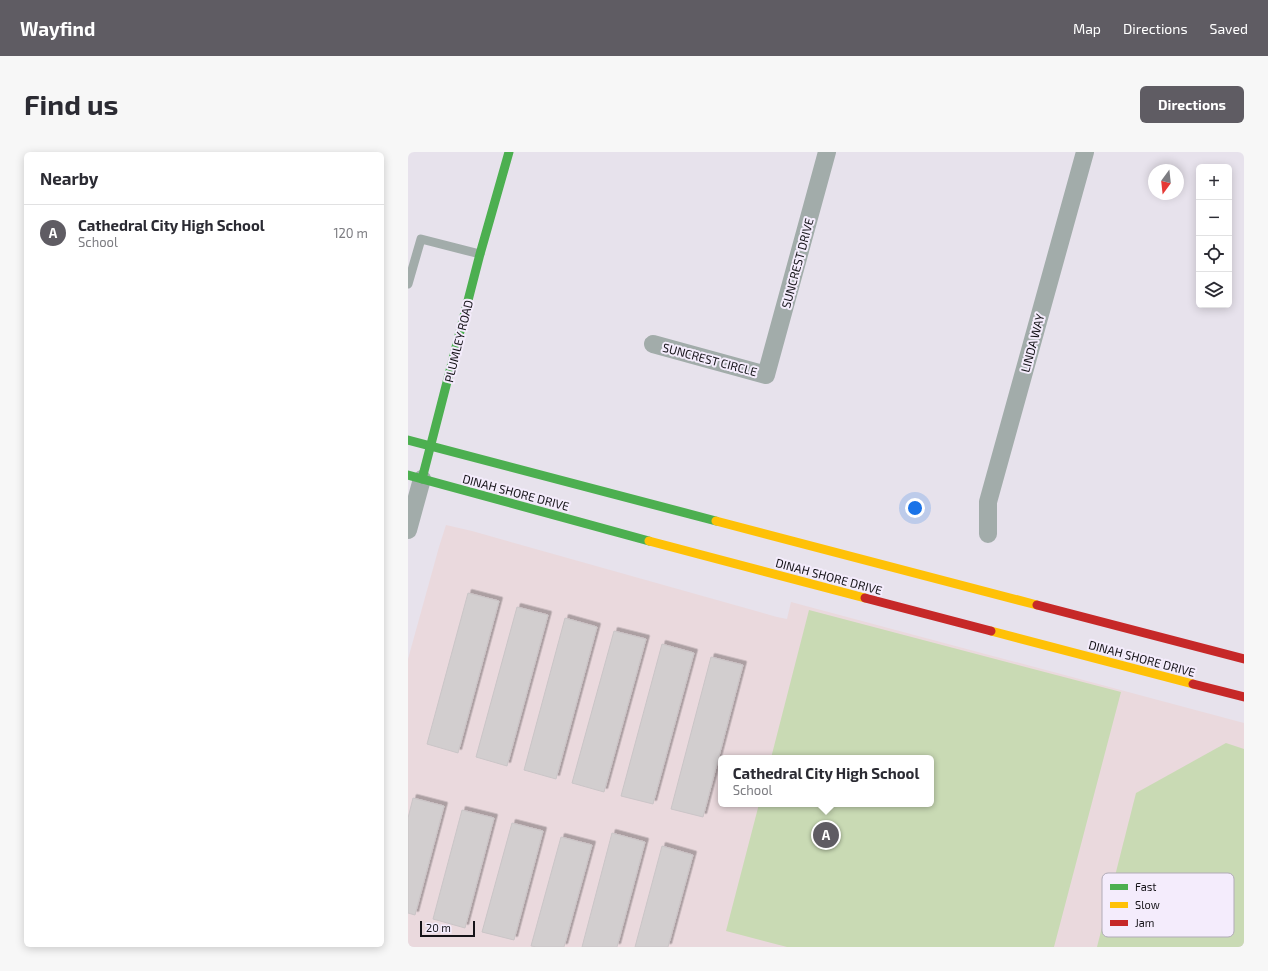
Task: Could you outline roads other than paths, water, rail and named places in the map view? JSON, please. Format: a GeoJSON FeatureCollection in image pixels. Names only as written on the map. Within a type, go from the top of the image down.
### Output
{"type":"FeatureCollection","features":[{"type":"Feature","properties":{"kind":"main road","name":"PLUMLEY ROAD"},"geometry":{"type":"LineString","coordinates":[[415,477],[430,446],[480,254],[509,152]]}},
{"type":"Feature","properties":{"kind":"main road","name":"DINAH SHORE DRIVE"},"geometry":{"type":"LineString","coordinates":[[408,440],[1244,659]]}},
{"type":"Feature","properties":{"kind":"main road","name":"DINAH SHORE DRIVE"},"geometry":{"type":"LineString","coordinates":[[415,477],[788,578],[1244,697]]}},
{"type":"Feature","properties":{"kind":"street","name":"SUNCREST DRIVE"},"geometry":{"type":"LineString","coordinates":[[766,375],[827,152]]}},
{"type":"Feature","properties":{"kind":"street","name":"LINDA WAY"},"geometry":{"type":"LineString","coordinates":[[988,534],[988,502],[1085,152]]}},
{"type":"Feature","properties":{"kind":"street","name":"SUNCREST CIRCLE"},"geometry":{"type":"LineString","coordinates":[[653,344],[766,375]]}},
{"type":"Feature","properties":{"kind":"street","name":"PLUMLEY ROAD"},"geometry":{"type":"LineString","coordinates":[[408,530],[415,477]]}},
{"type":"Feature","properties":{"kind":"lane"},"geometry":{"type":"LineString","coordinates":[[408,284],[421,239],[480,254]]}},
{"type":"Feature","properties":{"kind":"place","name":"Cathedral City High School"},"geometry":{"type":"Point","coordinates":[826,835]}}]}
